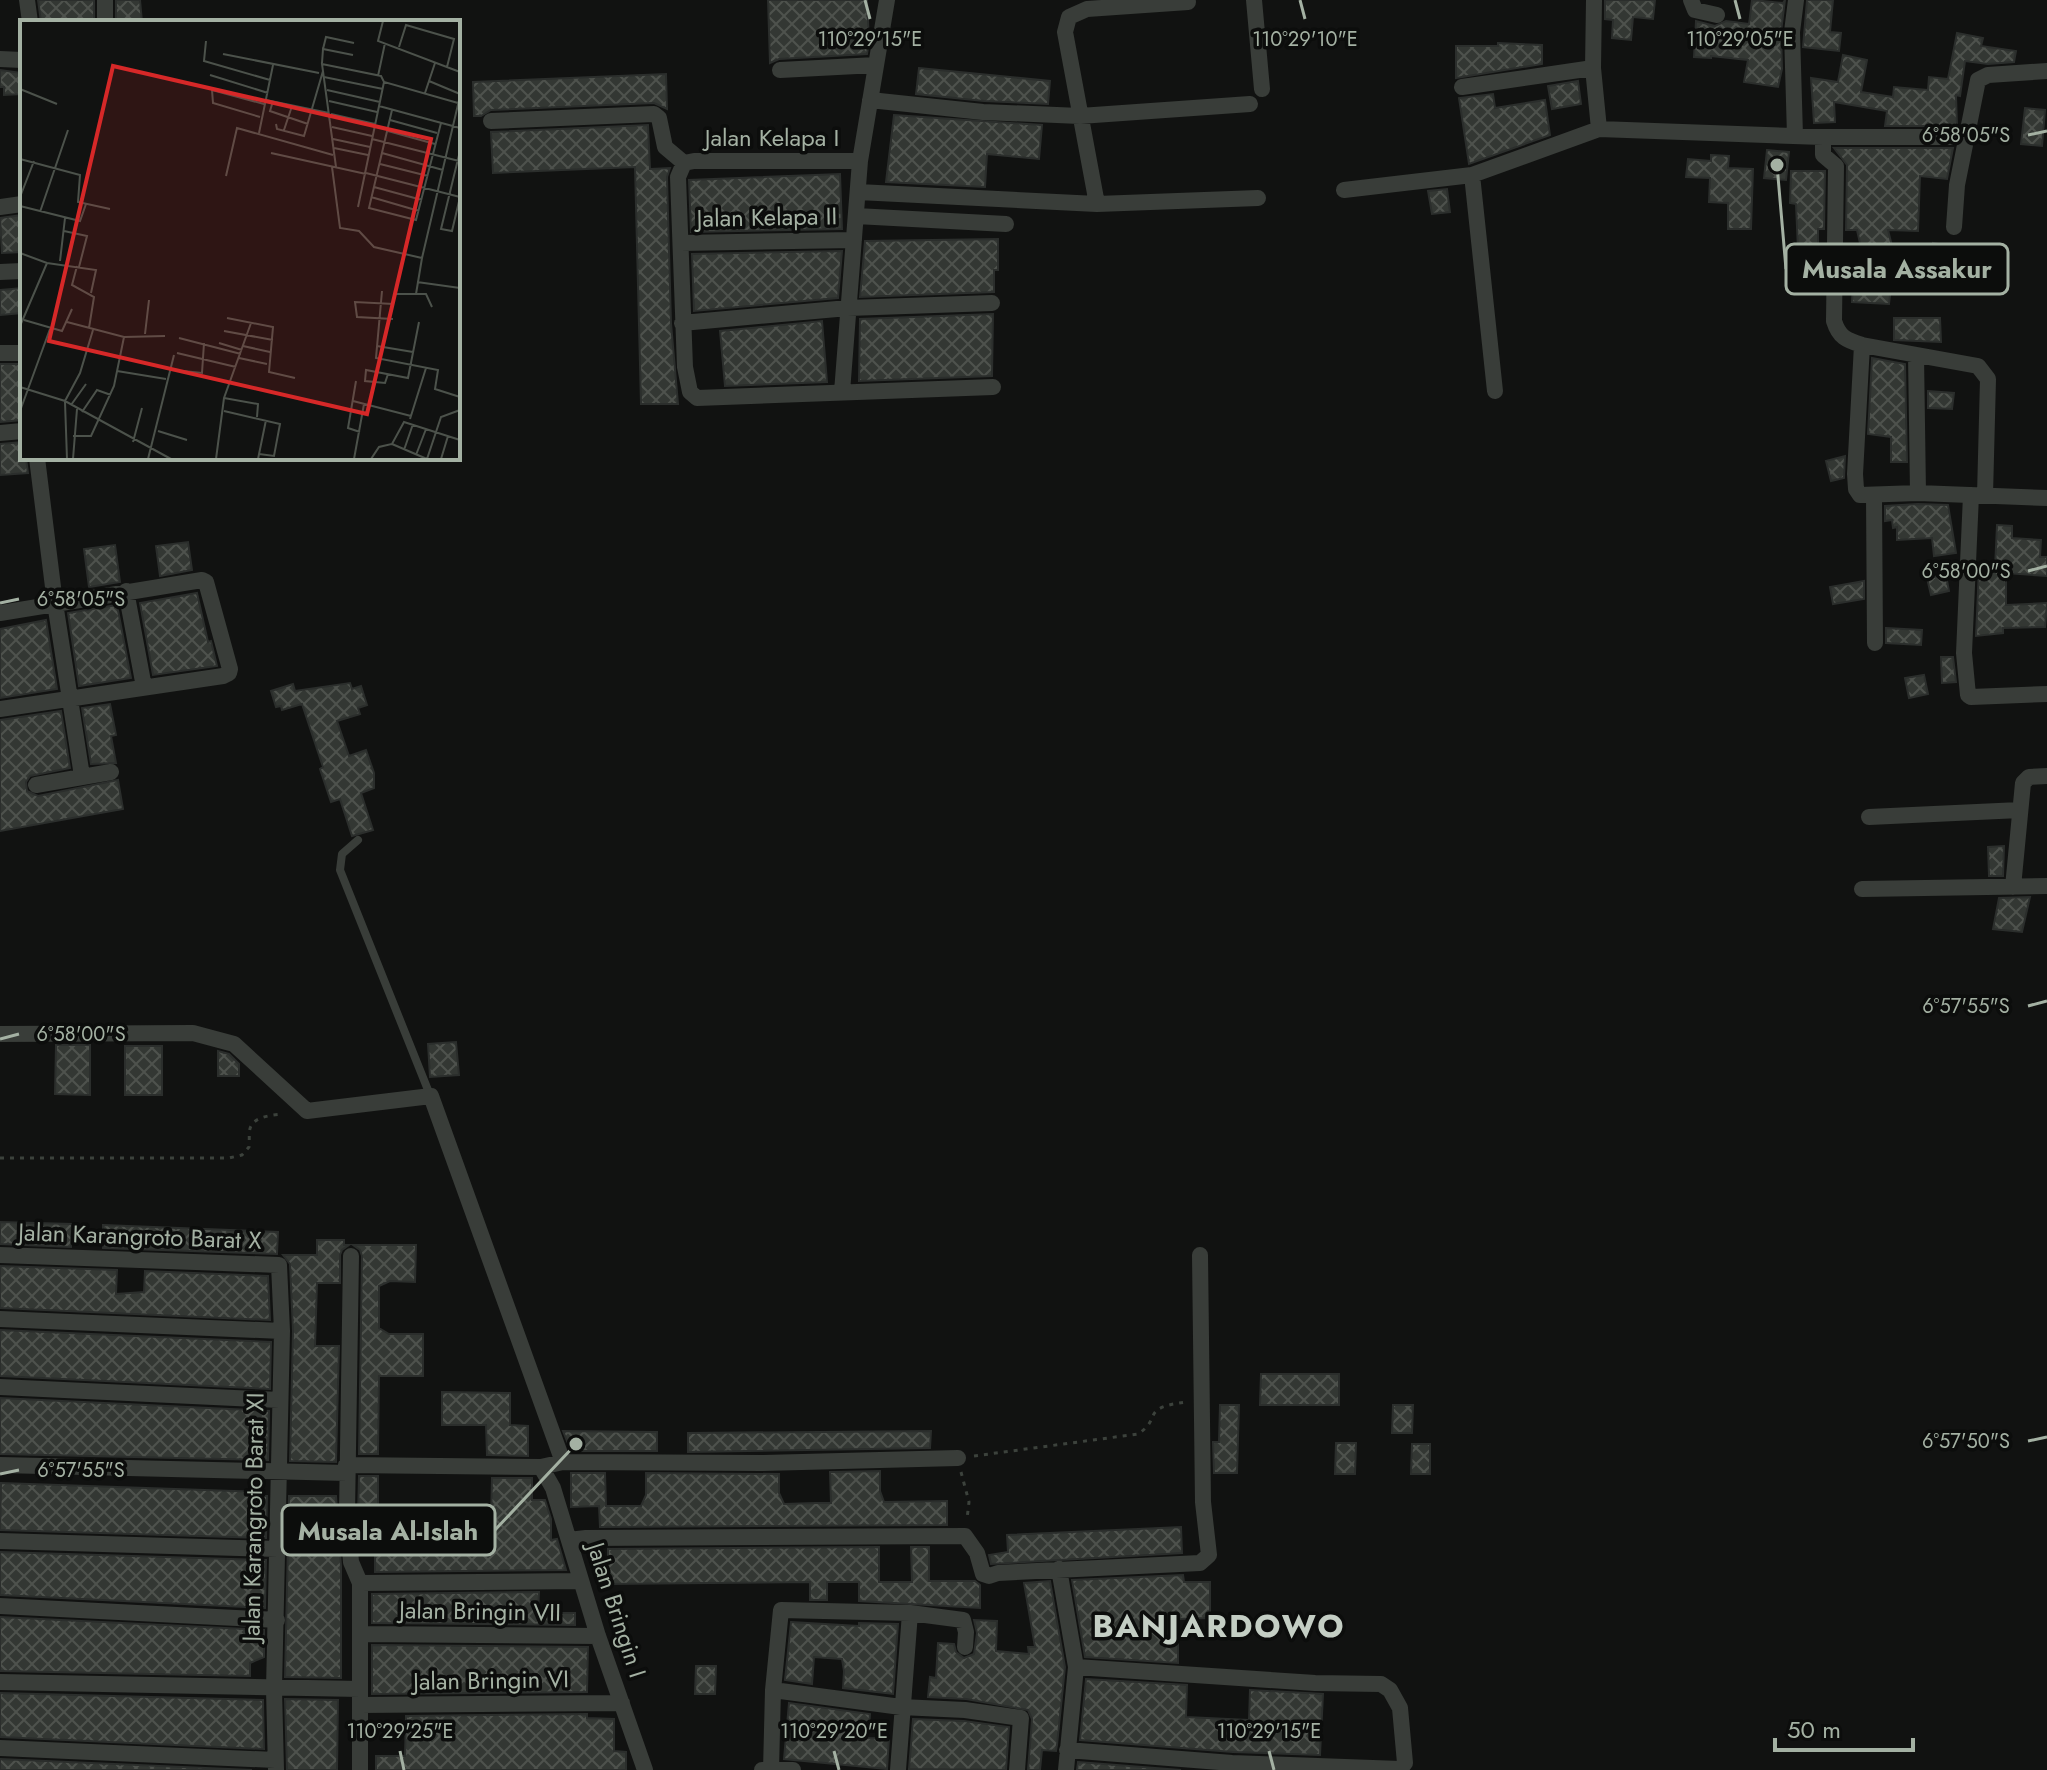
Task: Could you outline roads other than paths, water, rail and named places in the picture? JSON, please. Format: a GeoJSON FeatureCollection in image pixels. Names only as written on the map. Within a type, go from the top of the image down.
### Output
{"type":"FeatureCollection","features":[{"type":"Feature","properties":{"kind":"street"},"geometry":{"type":"LineString","coordinates":[[27,0],[30,20]]}},
{"type":"Feature","properties":{"kind":"street"},"geometry":{"type":"LineString","coordinates":[[842,392],[860,161],[887,0]]}},
{"type":"Feature","properties":{"kind":"street"},"geometry":{"type":"LineString","coordinates":[[1254,0],[1262,89]]}},
{"type":"Feature","properties":{"kind":"street"},"geometry":{"type":"LineString","coordinates":[[1594,0],[1593,68],[1599,129]]}},
{"type":"Feature","properties":{"kind":"street"},"geometry":{"type":"LineString","coordinates":[[1691,0],[1695,10],[1717,15]]}},
{"type":"Feature","properties":{"kind":"street"},"geometry":{"type":"LineString","coordinates":[[1795,136],[1792,32],[1796,0]]}},
{"type":"Feature","properties":{"kind":"street"},"geometry":{"type":"LineString","coordinates":[[1097,204],[1065,32],[1069,17],[1087,9],[1188,2]]}},
{"type":"Feature","properties":{"kind":"street"},"geometry":{"type":"LineString","coordinates":[[0,59],[20,60]]}},
{"type":"Feature","properties":{"kind":"street"},"geometry":{"type":"LineString","coordinates":[[780,70],[876,65]]}},
{"type":"Feature","properties":{"kind":"street"},"geometry":{"type":"LineString","coordinates":[[1462,87],[1593,68]]}},
{"type":"Feature","properties":{"kind":"street"},"geometry":{"type":"LineString","coordinates":[[1954,227],[1965,137],[1981,77],[2047,71]]}},
{"type":"Feature","properties":{"kind":"street"},"geometry":{"type":"LineString","coordinates":[[870,100],[983,112],[1080,116],[1250,104]]}},
{"type":"Feature","properties":{"kind":"street"},"geometry":{"type":"LineString","coordinates":[[491,121],[654,114],[659,118],[665,147],[684,163],[678,177],[682,323],[686,378],[690,392],[697,398],[993,387]]}},
{"type":"Feature","properties":{"kind":"street"},"geometry":{"type":"LineString","coordinates":[[1344,190],[1472,175],[1599,129],[1823,137],[1965,137]]}},
{"type":"Feature","properties":{"kind":"street"},"geometry":{"type":"LineString","coordinates":[[1823,137],[1823,155],[1836,166],[1834,321],[1839,335],[1846,341],[1862,345],[1978,366],[1988,379],[1964,653],[1968,695],[2047,694]]}},
{"type":"Feature","properties":{"kind":"street","name":"Jalan Kelapa I"},"geometry":{"type":"LineString","coordinates":[[684,163],[860,161]]}},
{"type":"Feature","properties":{"kind":"street"},"geometry":{"type":"LineString","coordinates":[[1472,175],[1495,391]]}},
{"type":"Feature","properties":{"kind":"street"},"geometry":{"type":"LineString","coordinates":[[858,192],[1097,204],[1258,198]]}},
{"type":"Feature","properties":{"kind":"street"},"geometry":{"type":"LineString","coordinates":[[0,207],[20,204]]}},
{"type":"Feature","properties":{"kind":"street"},"geometry":{"type":"LineString","coordinates":[[856,216],[1006,224]]}},
{"type":"Feature","properties":{"kind":"street","name":"Jalan Kelapa II"},"geometry":{"type":"LineString","coordinates":[[681,243],[854,240]]}},
{"type":"Feature","properties":{"kind":"street"},"geometry":{"type":"LineString","coordinates":[[0,272],[20,271]]}},
{"type":"Feature","properties":{"kind":"street"},"geometry":{"type":"LineString","coordinates":[[682,323],[848,308],[992,303]]}},
{"type":"Feature","properties":{"kind":"street"},"geometry":{"type":"LineString","coordinates":[[1862,345],[1856,489],[1860,495],[1918,493],[2047,498]]}},
{"type":"Feature","properties":{"kind":"street"},"geometry":{"type":"LineString","coordinates":[[1916,355],[1918,493]]}},
{"type":"Feature","properties":{"kind":"street"},"geometry":{"type":"LineString","coordinates":[[0,433],[20,431]]}},
{"type":"Feature","properties":{"kind":"street"},"geometry":{"type":"LineString","coordinates":[[37,460],[55,603],[82,776]]}},
{"type":"Feature","properties":{"kind":"street"},"geometry":{"type":"LineString","coordinates":[[1874,496],[1875,643]]}},
{"type":"Feature","properties":{"kind":"street"},"geometry":{"type":"LineString","coordinates":[[0,613],[197,579],[206,582],[230,669],[223,676],[0,709]]}},
{"type":"Feature","properties":{"kind":"street"},"geometry":{"type":"LineString","coordinates":[[126,591],[144,687]]}},
{"type":"Feature","properties":{"kind":"street"},"geometry":{"type":"LineString","coordinates":[[36,785],[111,772]]}},
{"type":"Feature","properties":{"kind":"street"},"geometry":{"type":"LineString","coordinates":[[2013,887],[2023,783],[2026,778],[2047,776]]}},
{"type":"Feature","properties":{"kind":"street"},"geometry":{"type":"LineString","coordinates":[[1869,817],[2020,810]]}},
{"type":"Feature","properties":{"kind":"street"},"geometry":{"type":"LineString","coordinates":[[1862,889],[2047,886]]}},
{"type":"Feature","properties":{"kind":"street"},"geometry":{"type":"LineString","coordinates":[[0,1034],[193,1033],[219,1038],[234,1044],[307,1111],[431,1096]]}},
{"type":"Feature","properties":{"kind":"street","name":"Jalan Bringin I"},"geometry":{"type":"LineString","coordinates":[[431,1096],[553,1465],[553,1488],[575,1539],[581,1581],[645,1770]]}},
{"type":"Feature","properties":{"kind":"street","name":"Jalan Karangroto Barat X"},"geometry":{"type":"LineString","coordinates":[[0,1255],[279,1265]]}},
{"type":"Feature","properties":{"kind":"street"},"geometry":{"type":"LineString","coordinates":[[575,1539],[965,1536],[977,1553],[983,1574],[989,1576],[1059,1569],[1192,1564],[1207,1559],[1203,1502],[1200,1255]]}},
{"type":"Feature","properties":{"kind":"street"},"geometry":{"type":"LineString","coordinates":[[351,1256],[347,1469],[351,1562],[360,1583],[360,1770]]}},
{"type":"Feature","properties":{"kind":"street","name":"Jalan Karangroto Barat XI"},"geometry":{"type":"LineString","coordinates":[[275,1765],[282,1331],[279,1265]]}},
{"type":"Feature","properties":{"kind":"street"},"geometry":{"type":"LineString","coordinates":[[0,1319],[282,1331]]}},
{"type":"Feature","properties":{"kind":"street"},"geometry":{"type":"LineString","coordinates":[[0,1387],[279,1400]]}},
{"type":"Feature","properties":{"kind":"street"},"geometry":{"type":"LineString","coordinates":[[0,1465],[278,1471],[958,1458]]}},
{"type":"Feature","properties":{"kind":"street"},"geometry":{"type":"LineString","coordinates":[[0,1541],[277,1549]]}},
{"type":"Feature","properties":{"kind":"street"},"geometry":{"type":"LineString","coordinates":[[1059,1569],[1076,1667],[1066,1770]]}},
{"type":"Feature","properties":{"kind":"street"},"geometry":{"type":"LineString","coordinates":[[360,1583],[581,1581]]}},
{"type":"Feature","properties":{"kind":"street"},"geometry":{"type":"LineString","coordinates":[[0,1606],[277,1620]]}},
{"type":"Feature","properties":{"kind":"street"},"geometry":{"type":"LineString","coordinates":[[793,1770],[768,1769],[781,1610],[910,1613],[963,1620],[965,1647]]}},
{"type":"Feature","properties":{"kind":"street"},"geometry":{"type":"LineString","coordinates":[[898,1770],[910,1613]]}},
{"type":"Feature","properties":{"kind":"street","name":"Jalan Bringin VII"},"geometry":{"type":"LineString","coordinates":[[362,1634],[598,1636]]}},
{"type":"Feature","properties":{"kind":"street"},"geometry":{"type":"LineString","coordinates":[[1067,1750],[1263,1764],[1400,1769],[1405,1763],[1400,1708],[1390,1690],[1381,1684],[1315,1683],[1076,1667]]}},
{"type":"Feature","properties":{"kind":"street","name":"Jalan Bringin VI"},"geometry":{"type":"LineString","coordinates":[[0,1682],[274,1689],[360,1697],[622,1703]]}},
{"type":"Feature","properties":{"kind":"street"},"geometry":{"type":"LineString","coordinates":[[773,1690],[901,1707],[965,1710],[1021,1718],[1017,1770]]}},
{"type":"Feature","properties":{"kind":"street"},"geometry":{"type":"LineString","coordinates":[[0,1748],[275,1765]]}},
{"type":"Feature","properties":{"kind":"lane"},"geometry":{"type":"LineString","coordinates":[[358,840],[342,854],[340,870],[431,1096]]}},
{"type":"Feature","properties":{"kind":"place","name":"Musala Assakur"},"geometry":{"type":"Point","coordinates":[1777,165]}},
{"type":"Feature","properties":{"kind":"place","name":"Musala Al-Islah"},"geometry":{"type":"Point","coordinates":[576,1444]}},
{"type":"Feature","properties":{"kind":"district","name":"BANJARDOWO"},"geometry":{"type":"Point","coordinates":[1219,1626]}}]}
